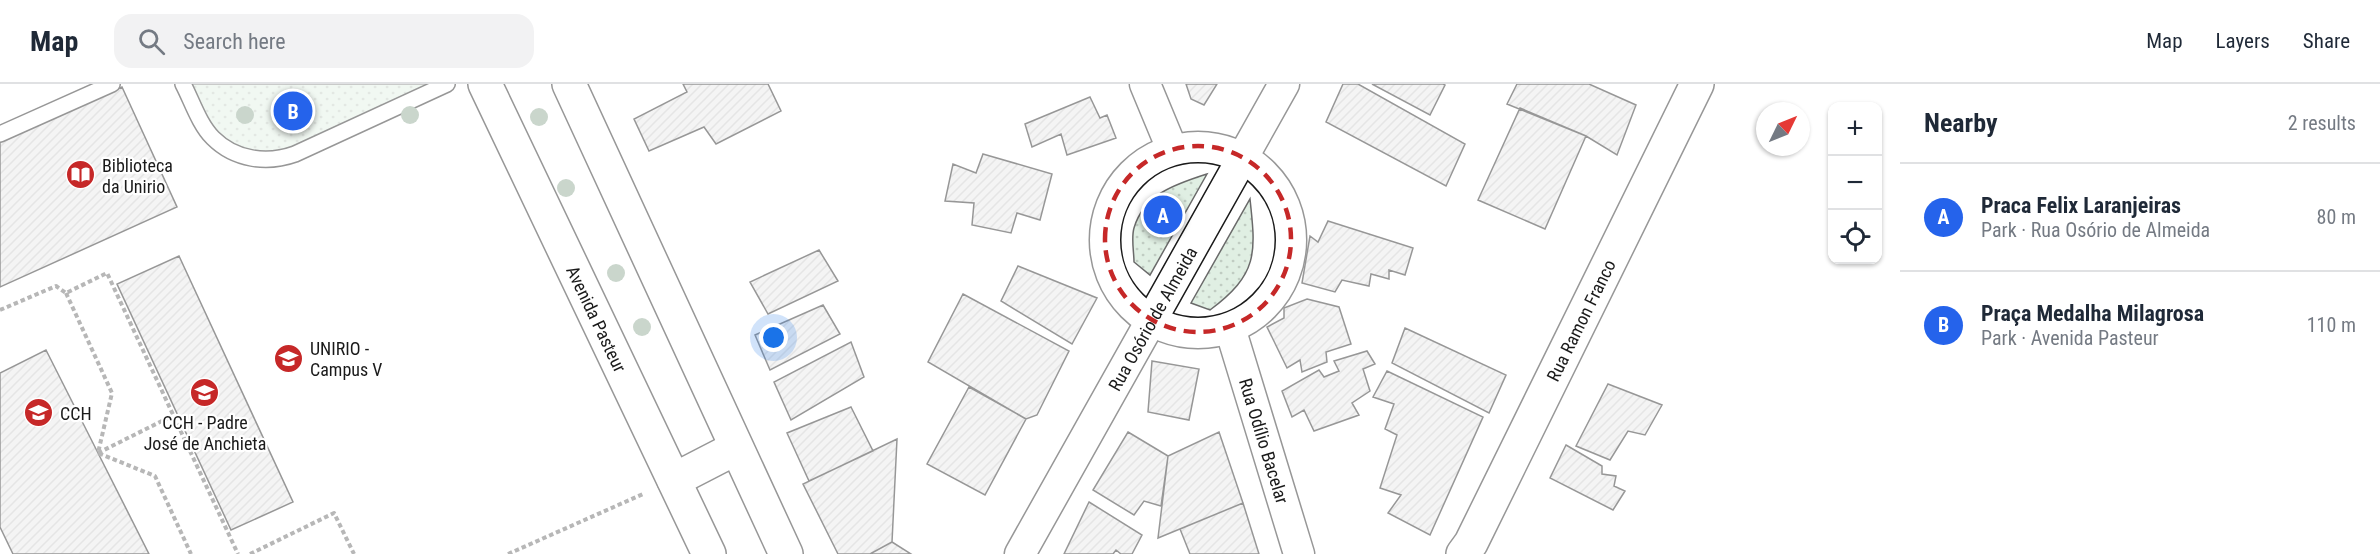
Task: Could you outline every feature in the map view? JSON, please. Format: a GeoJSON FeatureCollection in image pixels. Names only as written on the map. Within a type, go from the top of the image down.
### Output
{"type":"FeatureCollection","features":[{"type":"Feature","properties":{"kind":"street","name":"Avenida Pasteur"},"geometry":{"type":"LineString","coordinates":[[484,84],[709,554]]}},
{"type":"Feature","properties":{"kind":"street"},"geometry":{"type":"LineString","coordinates":[[568,84],[786,554]]}},
{"type":"Feature","properties":{"kind":"street"},"geometry":{"type":"LineString","coordinates":[[1145,84],[1172,149]]}},
{"type":"Feature","properties":{"kind":"street","name":"Rua Osório de Almeida"},"geometry":{"type":"LineString","coordinates":[[1020,554],[1284,84]]}},
{"type":"Feature","properties":{"kind":"street","name":"Rua Ramon Franco"},"geometry":{"type":"LineString","coordinates":[[1464,554],[1551,383],[1697,84]]}},
{"type":"Feature","properties":{"kind":"street"},"geometry":{"type":"LineString","coordinates":[[1209,146],[1244,158],[1265,174],[1281,195],[1290,220],[1292,247],[1286,274],[1273,297],[1254,316],[1230,328],[1210,333],[1190,333],[1169,329],[1151,320],[1127,300],[1111,273],[1104,243],[1108,213],[1122,184],[1144,162],[1172,149],[1209,146]]}},
{"type":"Feature","properties":{"kind":"street","name":"Rua Odílio Bacelar"},"geometry":{"type":"LineString","coordinates":[[1230,328],[1299,554]]}},
{"type":"Feature","properties":{"kind":"street"},"geometry":{"type":"LineString","coordinates":[[674,480],[736,448]]}},
{"type":"Feature","properties":{"kind":"lane"},"geometry":{"type":"LineString","coordinates":[[0,134],[112,84]]}},
{"type":"Feature","properties":{"kind":"lane"},"geometry":{"type":"LineString","coordinates":[[183,84],[213,138],[233,152],[255,160],[278,160],[447,84]]}},
{"type":"Feature","properties":{"kind":"path"},"geometry":{"type":"LineString","coordinates":[[66,293],[107,273],[237,554]]}},
{"type":"Feature","properties":{"kind":"path"},"geometry":{"type":"LineString","coordinates":[[0,310],[56,286],[66,293],[112,393],[98,453]]}},
{"type":"Feature","properties":{"kind":"path"},"geometry":{"type":"LineString","coordinates":[[98,453],[172,416]]}},
{"type":"Feature","properties":{"kind":"path"},"geometry":{"type":"LineString","coordinates":[[98,453],[155,476],[191,554]]}},
{"type":"Feature","properties":{"kind":"path"},"geometry":{"type":"LineString","coordinates":[[508,554],[674,480]]}},
{"type":"Feature","properties":{"kind":"path"},"geometry":{"type":"LineString","coordinates":[[250,554],[334,513],[354,554]]}},
{"type":"Feature","properties":{"kind":"highlighted area"},"geometry":{"type":"Polygon","coordinates":[[[1209,146],[1244,158],[1265,174],[1281,195],[1292,247],[1286,274],[1273,297],[1254,316],[1230,328],[1190,333],[1151,320],[1127,301],[1111,273],[1104,243],[1108,212],[1122,184],[1144,162],[1172,149],[1209,146]]]}},
{"type":"Feature","properties":{"kind":"green space"},"geometry":{"type":"Polygon","coordinates":[[[184,84],[445,84],[295,154],[254,160],[213,138],[184,84]]]}},
{"type":"Feature","properties":{"kind":"green space"},"geometry":{"type":"Polygon","coordinates":[[[1207,174],[1150,275],[1134,262],[1133,232],[1139,216],[1153,199],[1163,192],[1207,174]]]}},
{"type":"Feature","properties":{"kind":"green space"},"geometry":{"type":"Polygon","coordinates":[[[1250,199],[1253,249],[1245,274],[1226,297],[1210,310],[1191,303],[1250,199]]]}},
{"type":"Feature","properties":{"kind":"building"},"geometry":{"type":"Polygon","coordinates":[[[683,84],[768,84],[781,111],[716,144],[704,127],[649,151],[634,119],[687,92],[683,84]]]}},
{"type":"Feature","properties":{"kind":"building"},"geometry":{"type":"Polygon","coordinates":[[[1186,84],[1217,84],[1204,105],[1191,99],[1186,84]]]}},
{"type":"Feature","properties":{"kind":"building"},"geometry":{"type":"Polygon","coordinates":[[[1343,84],[1358,84],[1465,144],[1446,186],[1326,122],[1343,84]]]}},
{"type":"Feature","properties":{"kind":"building"},"geometry":{"type":"Polygon","coordinates":[[[1372,84],[1443,84],[1445,85],[1430,115],[1372,84]]]}},
{"type":"Feature","properties":{"kind":"building"},"geometry":{"type":"Polygon","coordinates":[[[1517,84],[1589,84],[1636,105],[1617,155],[1586,136],[1507,104],[1517,84]]]}},
{"type":"Feature","properties":{"kind":"building","name":"Biblioteca da Unirio"},"geometry":{"type":"Polygon","coordinates":[[[122,87],[177,207],[0,287],[0,142],[122,87]]]}},
{"type":"Feature","properties":{"kind":"building"},"geometry":{"type":"Polygon","coordinates":[[[1090,97],[1100,118],[1107,115],[1116,138],[1067,155],[1061,134],[1032,147],[1025,124],[1090,97]]]}},
{"type":"Feature","properties":{"kind":"building"},"geometry":{"type":"Polygon","coordinates":[[[1520,108],[1586,136],[1545,229],[1478,200],[1520,108]]]}},
{"type":"Feature","properties":{"kind":"building"},"geometry":{"type":"Polygon","coordinates":[[[983,154],[1052,174],[1040,220],[1017,213],[1011,233],[972,225],[974,203],[945,201],[953,164],[976,173],[983,154]]]}},
{"type":"Feature","properties":{"kind":"building"},"geometry":{"type":"Polygon","coordinates":[[[1328,221],[1413,248],[1405,275],[1389,270],[1389,279],[1371,274],[1369,286],[1342,280],[1335,292],[1302,283],[1310,236],[1318,242],[1328,221]]]}},
{"type":"Feature","properties":{"kind":"building"},"geometry":{"type":"Polygon","coordinates":[[[819,250],[838,281],[768,314],[750,282],[819,250]]]}},
{"type":"Feature","properties":{"kind":"building","name":"CCH - Padre José de Anchieta"},"geometry":{"type":"Polygon","coordinates":[[[179,256],[293,502],[231,530],[117,284],[179,256]]]}},
{"type":"Feature","properties":{"kind":"building"},"geometry":{"type":"Polygon","coordinates":[[[1018,266],[1097,298],[1072,344],[1001,301],[1018,266]]]}},
{"type":"Feature","properties":{"kind":"building"},"geometry":{"type":"Polygon","coordinates":[[[963,294],[1069,351],[1037,415],[1026,419],[928,362],[963,294]]]}},
{"type":"Feature","properties":{"kind":"building"},"geometry":{"type":"Polygon","coordinates":[[[1307,299],[1339,307],[1351,344],[1326,352],[1327,362],[1302,372],[1300,360],[1287,368],[1267,327],[1284,318],[1284,308],[1307,299]]]}},
{"type":"Feature","properties":{"kind":"building"},"geometry":{"type":"Polygon","coordinates":[[[823,305],[840,334],[770,370],[755,335],[823,305]]]}},
{"type":"Feature","properties":{"kind":"building"},"geometry":{"type":"Polygon","coordinates":[[[1405,328],[1506,375],[1489,413],[1392,363],[1405,328]]]}},
{"type":"Feature","properties":{"kind":"building"},"geometry":{"type":"Polygon","coordinates":[[[851,342],[864,377],[791,420],[774,382],[851,342]]]}},
{"type":"Feature","properties":{"kind":"building","name":"CCH"},"geometry":{"type":"Polygon","coordinates":[[[46,350],[149,554],[13,554],[0,527],[0,373],[46,350]]]}},
{"type":"Feature","properties":{"kind":"building"},"geometry":{"type":"Polygon","coordinates":[[[1367,351],[1375,364],[1363,369],[1370,391],[1352,403],[1359,415],[1314,431],[1304,410],[1292,417],[1282,391],[1319,370],[1324,377],[1339,371],[1334,361],[1367,351]]]}},
{"type":"Feature","properties":{"kind":"building"},"geometry":{"type":"Polygon","coordinates":[[[1152,361],[1199,369],[1189,420],[1148,412],[1152,361]]]}},
{"type":"Feature","properties":{"kind":"building"},"geometry":{"type":"Polygon","coordinates":[[[1387,371],[1483,417],[1430,535],[1388,513],[1401,495],[1380,488],[1397,435],[1385,429],[1394,404],[1373,397],[1387,371]]]}},
{"type":"Feature","properties":{"kind":"building"},"geometry":{"type":"Polygon","coordinates":[[[1608,384],[1662,405],[1645,435],[1628,431],[1610,460],[1576,446],[1608,384]]]}},
{"type":"Feature","properties":{"kind":"building"},"geometry":{"type":"Polygon","coordinates":[[[969,387],[1026,419],[985,495],[927,464],[969,387]]]}},
{"type":"Feature","properties":{"kind":"building"},"geometry":{"type":"Polygon","coordinates":[[[851,407],[873,451],[809,481],[787,433],[851,407]]]}},
{"type":"Feature","properties":{"kind":"building"},"geometry":{"type":"Polygon","coordinates":[[[1128,432],[1168,456],[1161,506],[1144,501],[1134,515],[1093,490],[1128,432]]]}},
{"type":"Feature","properties":{"kind":"building"},"geometry":{"type":"Polygon","coordinates":[[[1219,432],[1243,503],[1158,538],[1168,456],[1219,432]]]}},
{"type":"Feature","properties":{"kind":"building"},"geometry":{"type":"Polygon","coordinates":[[[897,439],[892,542],[870,554],[838,554],[803,484],[897,439]]]}},
{"type":"Feature","properties":{"kind":"building"},"geometry":{"type":"Polygon","coordinates":[[[1566,445],[1602,466],[1602,474],[1616,476],[1614,486],[1625,491],[1613,510],[1550,478],[1566,445]]]}},
{"type":"Feature","properties":{"kind":"building"},"geometry":{"type":"Polygon","coordinates":[[[1089,502],[1142,535],[1132,554],[1121,554],[1116,550],[1113,554],[1064,554],[1089,502]]]}},
{"type":"Feature","properties":{"kind":"building"},"geometry":{"type":"Polygon","coordinates":[[[1243,503],[1259,554],[1190,554],[1180,529],[1243,503]]]}},
{"type":"Feature","properties":{"kind":"building"},"geometry":{"type":"Polygon","coordinates":[[[892,542],[911,554],[870,554],[892,542]]]}},
{"type":"Feature","properties":{"kind":"place","name":"Praça Medalha Milagrosa"},"geometry":{"type":"Point","coordinates":[293,111]}},
{"type":"Feature","properties":{"kind":"place","name":"Biblioteca da Unirio"},"geometry":{"type":"Point","coordinates":[81,175]}},
{"type":"Feature","properties":{"kind":"place","name":"Praca Felix Laranjeiras"},"geometry":{"type":"Point","coordinates":[1163,215]}},
{"type":"Feature","properties":{"kind":"place","name":"UNIRIO - Campus V"},"geometry":{"type":"Point","coordinates":[289,358]}},
{"type":"Feature","properties":{"kind":"place","name":"CCH - Padre José de Anchieta"},"geometry":{"type":"Point","coordinates":[205,393]}},
{"type":"Feature","properties":{"kind":"place","name":"CCH"},"geometry":{"type":"Point","coordinates":[39,413]}}]}
